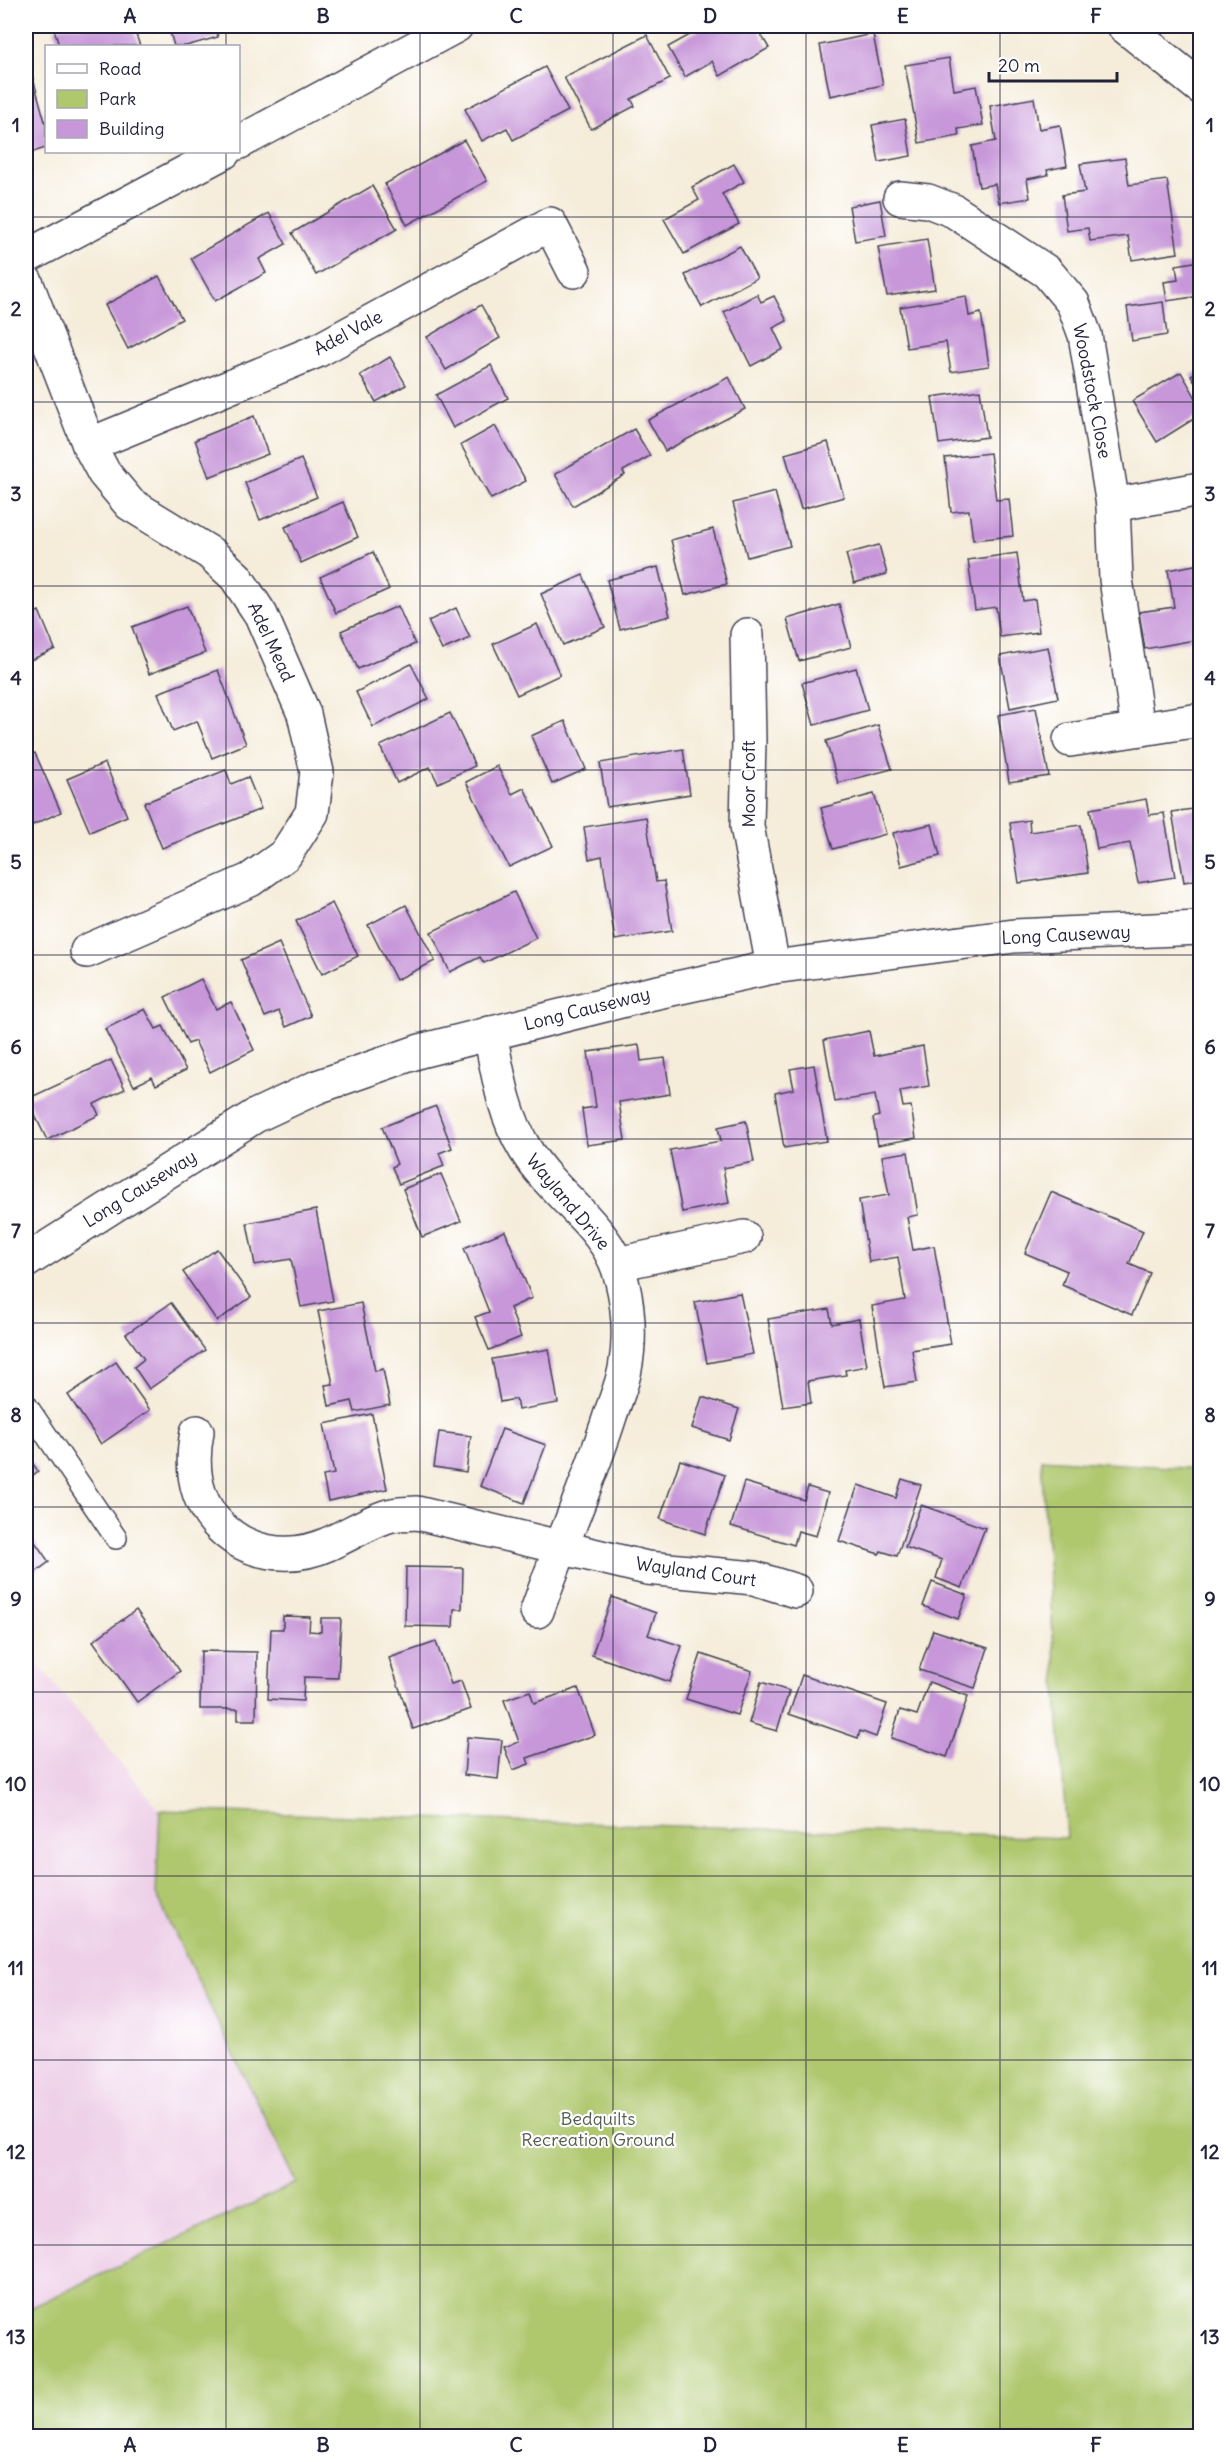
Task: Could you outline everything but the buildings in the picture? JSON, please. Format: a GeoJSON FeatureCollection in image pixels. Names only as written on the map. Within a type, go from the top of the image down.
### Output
{"type":"FeatureCollection","features":[{"type":"Feature","properties":{"kind":"street"},"geometry":{"type":"LineString","coordinates":[[240,142],[408,37],[456,26]]}},
{"type":"Feature","properties":{"kind":"street"},"geometry":{"type":"LineString","coordinates":[[1130,27],[1200,87]]}},
{"type":"Feature","properties":{"kind":"street"},"geometry":{"type":"LineString","coordinates":[[26,257],[222,153]]}},
{"type":"Feature","properties":{"kind":"street","name":"Woodstock Close"},"geometry":{"type":"LineString","coordinates":[[900,198],[928,201],[954,211],[1047,272],[1072,303],[1085,335],[1113,505],[1116,579],[1138,729]]}},
{"type":"Feature","properties":{"kind":"street","name":"Adel Vale"},"geometry":{"type":"LineString","coordinates":[[90,445],[317,351],[550,224],[574,271]]}},
{"type":"Feature","properties":{"kind":"street","name":"Adel Mead"},"geometry":{"type":"LineString","coordinates":[[26,282],[90,445],[104,472],[130,504],[210,553],[236,577],[261,615],[304,714],[317,772],[312,813],[285,855],[250,880],[87,951]]}},
{"type":"Feature","properties":{"kind":"street"},"geometry":{"type":"LineString","coordinates":[[1113,505],[1200,489]]}},
{"type":"Feature","properties":{"kind":"street","name":"Moor Croft"},"geometry":{"type":"LineString","coordinates":[[747,635],[749,740],[747,826],[772,967]]}},
{"type":"Feature","properties":{"kind":"street"},"geometry":{"type":"LineString","coordinates":[[1070,740],[1200,720]]}},
{"type":"Feature","properties":{"kind":"street","name":"Long Causeway"},"geometry":{"type":"LineString","coordinates":[[26,1261],[255,1116],[317,1087],[420,1051],[772,967],[1014,936],[1200,928]]}},
{"type":"Feature","properties":{"kind":"street","name":"Wayland Drive"},"geometry":{"type":"LineString","coordinates":[[490,1033],[506,1113],[525,1150],[583,1215],[617,1264],[627,1323],[625,1368],[598,1452],[560,1546],[537,1611]]}},
{"type":"Feature","properties":{"kind":"street"},"geometry":{"type":"LineString","coordinates":[[617,1264],[744,1237]]}},
{"type":"Feature","properties":{"kind":"street","name":"Wayland Court"},"geometry":{"type":"LineString","coordinates":[[197,1432],[193,1454],[194,1479],[207,1512],[229,1537],[259,1552],[294,1553],[326,1545],[358,1528],[388,1516],[417,1513],[647,1568],[754,1578],[796,1591]]}},
{"type":"Feature","properties":{"kind":"lane"},"geometry":{"type":"LineString","coordinates":[[26,1405],[116,1538]]}},
{"type":"Feature","properties":{"kind":"shaded area"},"geometry":{"type":"Polygon","coordinates":[[[26,1650],[160,1810],[156,1894],[296,2183],[26,2310],[26,1650]]]}},
{"type":"Feature","properties":{"kind":"green space","name":"Bedquilts Recreation Ground"},"geometry":{"type":"Polygon","coordinates":[[[1041,1459],[1200,1469],[1200,2436],[26,2436],[26,2310],[296,2183],[156,1894],[160,1810],[1067,1838],[1041,1459]]]}}]}
